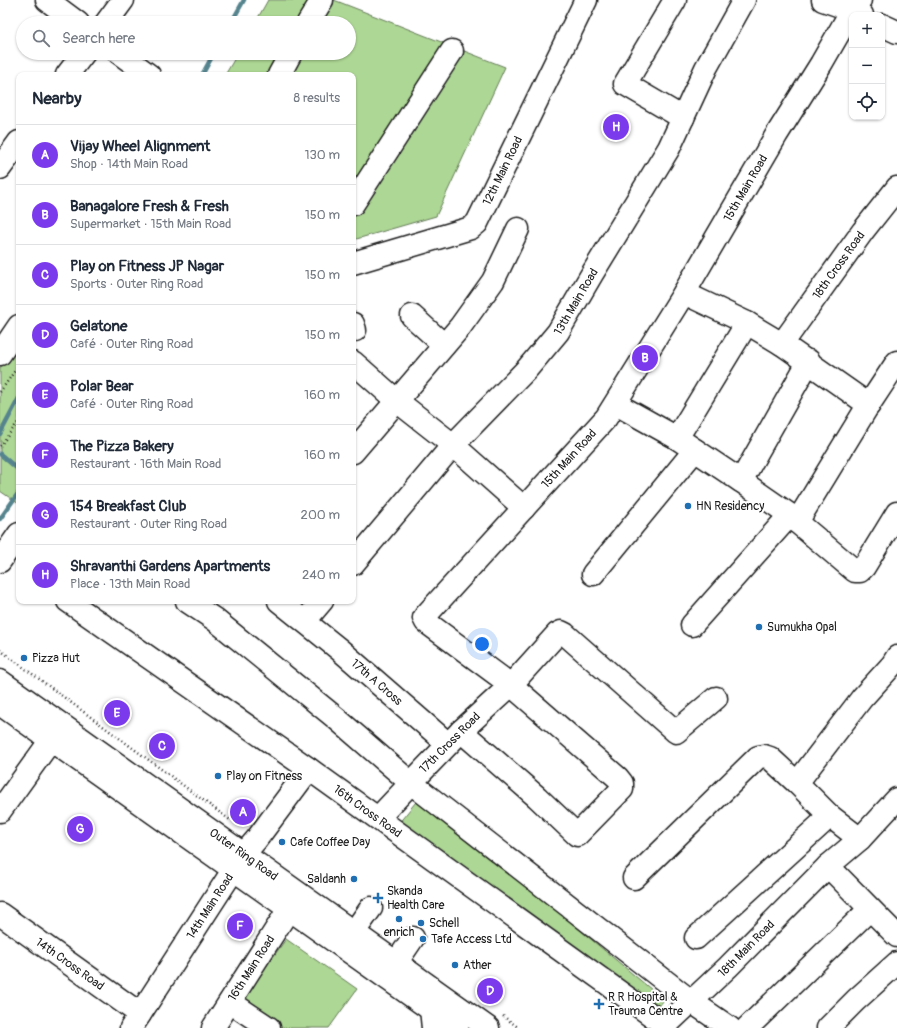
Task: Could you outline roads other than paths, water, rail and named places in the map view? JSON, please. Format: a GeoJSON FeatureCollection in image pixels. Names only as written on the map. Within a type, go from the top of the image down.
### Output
{"type":"FeatureCollection","features":[{"type":"Feature","properties":{"kind":"main road"},"geometry":{"type":"LineString","coordinates":[[47,0],[69,16]]}},
{"type":"Feature","properties":{"kind":"main road"},"geometry":{"type":"LineString","coordinates":[[111,16],[123,0]]}},
{"type":"Feature","properties":{"kind":"main road"},"geometry":{"type":"LineString","coordinates":[[312,16],[322,0]]}},
{"type":"Feature","properties":{"kind":"main road","name":"12th Main Road"},"geometry":{"type":"LineString","coordinates":[[356,263],[471,228],[477,224],[586,0]]}},
{"type":"Feature","properties":{"kind":"main road"},"geometry":{"type":"LineString","coordinates":[[675,0],[625,84],[683,118]]}},
{"type":"Feature","properties":{"kind":"main road","name":"13th Main Road"},"geometry":{"type":"LineString","coordinates":[[357,551],[453,445],[527,369],[558,332],[669,148],[706,68],[744,0]]}},
{"type":"Feature","properties":{"kind":"main road"},"geometry":{"type":"LineString","coordinates":[[823,0],[858,8]]}},
{"type":"Feature","properties":{"kind":"main road","name":"15th Main Road"},"geometry":{"type":"LineString","coordinates":[[577,835],[622,789],[622,783],[511,685],[426,622],[424,618],[606,418],[616,404],[684,293],[777,134],[858,8]]}},
{"type":"Feature","properties":{"kind":"main road"},"geometry":{"type":"LineString","coordinates":[[885,26],[897,32]]}},
{"type":"Feature","properties":{"kind":"main road"},"geometry":{"type":"LineString","coordinates":[[356,199],[452,51]]}},
{"type":"Feature","properties":{"kind":"main road"},"geometry":{"type":"LineString","coordinates":[[70,72],[79,60]]}},
{"type":"Feature","properties":{"kind":"main road"},"geometry":{"type":"LineString","coordinates":[[129,60],[146,72]]}},
{"type":"Feature","properties":{"kind":"main road"},"geometry":{"type":"LineString","coordinates":[[280,72],[287,60]]}},
{"type":"Feature","properties":{"kind":"main road"},"geometry":{"type":"LineString","coordinates":[[0,168],[16,146]]}},
{"type":"Feature","properties":{"kind":"main road","name":"18th Cross Road"},"geometry":{"type":"LineString","coordinates":[[782,344],[863,231],[897,188]]}},
{"type":"Feature","properties":{"kind":"main road"},"geometry":{"type":"LineString","coordinates":[[356,449],[460,327],[493,281],[518,229]]}},
{"type":"Feature","properties":{"kind":"main road"},"geometry":{"type":"LineString","coordinates":[[684,293],[747,323],[782,344],[809,361],[869,405]]}},
{"type":"Feature","properties":{"kind":"main road"},"geometry":{"type":"LineString","coordinates":[[412,316],[444,345]]}},
{"type":"Feature","properties":{"kind":"main road"},"geometry":{"type":"LineString","coordinates":[[677,438],[747,323]]}},
{"type":"Feature","properties":{"kind":"main road"},"geometry":{"type":"LineString","coordinates":[[0,354],[16,330]]}},
{"type":"Feature","properties":{"kind":"main road"},"geometry":{"type":"LineString","coordinates":[[741,481],[809,361]]}},
{"type":"Feature","properties":{"kind":"main road"},"geometry":{"type":"LineString","coordinates":[[692,625],[794,519],[897,362]]}},
{"type":"Feature","properties":{"kind":"main road"},"geometry":{"type":"LineString","coordinates":[[356,365],[397,401],[453,445],[524,508]]}},
{"type":"Feature","properties":{"kind":"main road"},"geometry":{"type":"LineString","coordinates":[[616,404],[677,438],[741,481],[794,519],[855,571],[860,571],[864,567],[897,513]]}},
{"type":"Feature","properties":{"kind":"main road"},"geometry":{"type":"LineString","coordinates":[[593,574],[695,450]]}},
{"type":"Feature","properties":{"kind":"main road"},"geometry":{"type":"LineString","coordinates":[[8,561],[16,541]]}},
{"type":"Feature","properties":{"kind":"main road","name":"16th Cross Road"},"geometry":{"type":"LineString","coordinates":[[72,604],[378,818],[664,1027]]}},
{"type":"Feature","properties":{"kind":"main road"},"geometry":{"type":"LineString","coordinates":[[192,604],[214,619],[337,719],[411,783],[378,818]]}},
{"type":"Feature","properties":{"kind":"main road","name":"17th A Cross"},"geometry":{"type":"LineString","coordinates":[[283,604],[346,655],[537,797],[577,835]]}},
{"type":"Feature","properties":{"kind":"main road"},"geometry":{"type":"LineString","coordinates":[[305,621],[319,604]]}},
{"type":"Feature","properties":{"kind":"main road","name":"17th Cross Road"},"geometry":{"type":"LineString","coordinates":[[716,698],[676,732],[561,632],[557,634],[511,685],[455,737],[411,783],[692,1002],[730,1028]]}},
{"type":"Feature","properties":{"kind":"main road"},"geometry":{"type":"LineString","coordinates":[[797,783],[862,698],[892,665],[897,657]]}},
{"type":"Feature","properties":{"kind":"main road","name":"Outer Ring Road"},"geometry":{"type":"LineString","coordinates":[[0,681],[238,862],[289,909],[432,1019],[457,1028]]}},
{"type":"Feature","properties":{"kind":"main road","name":"Outer Ring Road"},"geometry":{"type":"LineString","coordinates":[[1,708],[238,862],[354,932],[488,1028]]}},
{"type":"Feature","properties":{"kind":"main road"},"geometry":{"type":"LineString","coordinates":[[0,811],[51,740]]}},
{"type":"Feature","properties":{"kind":"main road"},"geometry":{"type":"LineString","coordinates":[[634,878],[758,758],[764,756],[770,758],[830,816],[860,839]]}},
{"type":"Feature","properties":{"kind":"main road","name":"14th Main Road"},"geometry":{"type":"LineString","coordinates":[[136,1021],[238,862],[309,769]]}},
{"type":"Feature","properties":{"kind":"main road","name":"18th Main Road"},"geometry":{"type":"LineString","coordinates":[[664,1027],[728,967],[828,866],[860,839],[897,799]]}},
{"type":"Feature","properties":{"kind":"main road"},"geometry":{"type":"LineString","coordinates":[[696,938],[830,816]]}},
{"type":"Feature","properties":{"kind":"main road"},"geometry":{"type":"LineString","coordinates":[[828,866],[897,936]]}},
{"type":"Feature","properties":{"kind":"main road"},"geometry":{"type":"LineString","coordinates":[[354,932],[371,908]]}},
{"type":"Feature","properties":{"kind":"main road","name":"16th Main Road"},"geometry":{"type":"LineString","coordinates":[[213,1028],[289,909]]}},
{"type":"Feature","properties":{"kind":"main road"},"geometry":{"type":"LineString","coordinates":[[746,1028],[870,909]]}},
{"type":"Feature","properties":{"kind":"main road","name":"14th Cross Road"},"geometry":{"type":"LineString","coordinates":[[0,914],[136,1021]]}},
{"type":"Feature","properties":{"kind":"main road"},"geometry":{"type":"LineString","coordinates":[[396,962],[413,938]]}},
{"type":"Feature","properties":{"kind":"main road"},"geometry":{"type":"LineString","coordinates":[[828,1028],[897,963]]}},
{"type":"Feature","properties":{"kind":"main road"},"geometry":{"type":"LineString","coordinates":[[230,1002],[269,1028]]}},
{"type":"Feature","properties":{"kind":"waterway"},"geometry":{"type":"LineString","coordinates":[[235,16],[244,0]]}},
{"type":"Feature","properties":{"kind":"waterway"},"geometry":{"type":"LineString","coordinates":[[204,72],[210,60]]}},
{"type":"Feature","properties":{"kind":"waterway"},"geometry":{"type":"LineString","coordinates":[[0,434],[16,404]]}},
{"type":"Feature","properties":{"kind":"waterway"},"geometry":{"type":"LineString","coordinates":[[0,454],[16,467]]}},
{"type":"Feature","properties":{"kind":"waterway"},"geometry":{"type":"LineString","coordinates":[[0,519],[16,496]]}},
{"type":"Feature","properties":{"kind":"place","name":"Shravanthi Gardens Apartments"},"geometry":{"type":"Point","coordinates":[616,127]}},
{"type":"Feature","properties":{"kind":"place","name":"Banagalore Fresh & Fresh"},"geometry":{"type":"Point","coordinates":[645,358]}},
{"type":"Feature","properties":{"kind":"place","name":"HN Residency"},"geometry":{"type":"Point","coordinates":[688,506]}},
{"type":"Feature","properties":{"kind":"place","name":"Sumukha Opal"},"geometry":{"type":"Point","coordinates":[759,627]}},
{"type":"Feature","properties":{"kind":"place","name":"Pizza Hut"},"geometry":{"type":"Point","coordinates":[24,658]}},
{"type":"Feature","properties":{"kind":"place","name":"Polar Bear"},"geometry":{"type":"Point","coordinates":[117,713]}},
{"type":"Feature","properties":{"kind":"place","name":"Play on Fitness JP Nagar"},"geometry":{"type":"Point","coordinates":[162,746]}},
{"type":"Feature","properties":{"kind":"place","name":"Play on Fitness"},"geometry":{"type":"Point","coordinates":[218,776]}},
{"type":"Feature","properties":{"kind":"place","name":"Vijay Wheel Alignment"},"geometry":{"type":"Point","coordinates":[243,812]}},
{"type":"Feature","properties":{"kind":"place","name":"154 Breakfast Club"},"geometry":{"type":"Point","coordinates":[80,829]}},
{"type":"Feature","properties":{"kind":"place","name":"Cafe Coffee Day"},"geometry":{"type":"Point","coordinates":[282,842]}},
{"type":"Feature","properties":{"kind":"place","name":"Saldanh"},"geometry":{"type":"Point","coordinates":[354,879]}},
{"type":"Feature","properties":{"kind":"place","name":"Skanda Health Care"},"geometry":{"type":"Point","coordinates":[378,898]}},
{"type":"Feature","properties":{"kind":"place","name":"enrich"},"geometry":{"type":"Point","coordinates":[399,919]}},
{"type":"Feature","properties":{"kind":"place","name":"Schell"},"geometry":{"type":"Point","coordinates":[421,923]}},
{"type":"Feature","properties":{"kind":"place","name":"The Pizza Bakery"},"geometry":{"type":"Point","coordinates":[240,926]}},
{"type":"Feature","properties":{"kind":"place","name":"Tafe Access Ltd"},"geometry":{"type":"Point","coordinates":[423,939]}},
{"type":"Feature","properties":{"kind":"place","name":"Ather"},"geometry":{"type":"Point","coordinates":[455,965]}},
{"type":"Feature","properties":{"kind":"place","name":"Gelatone"},"geometry":{"type":"Point","coordinates":[490,991]}},
{"type":"Feature","properties":{"kind":"place","name":"R R Hospital & Trauma Centre"},"geometry":{"type":"Point","coordinates":[599,1004]}}]}
